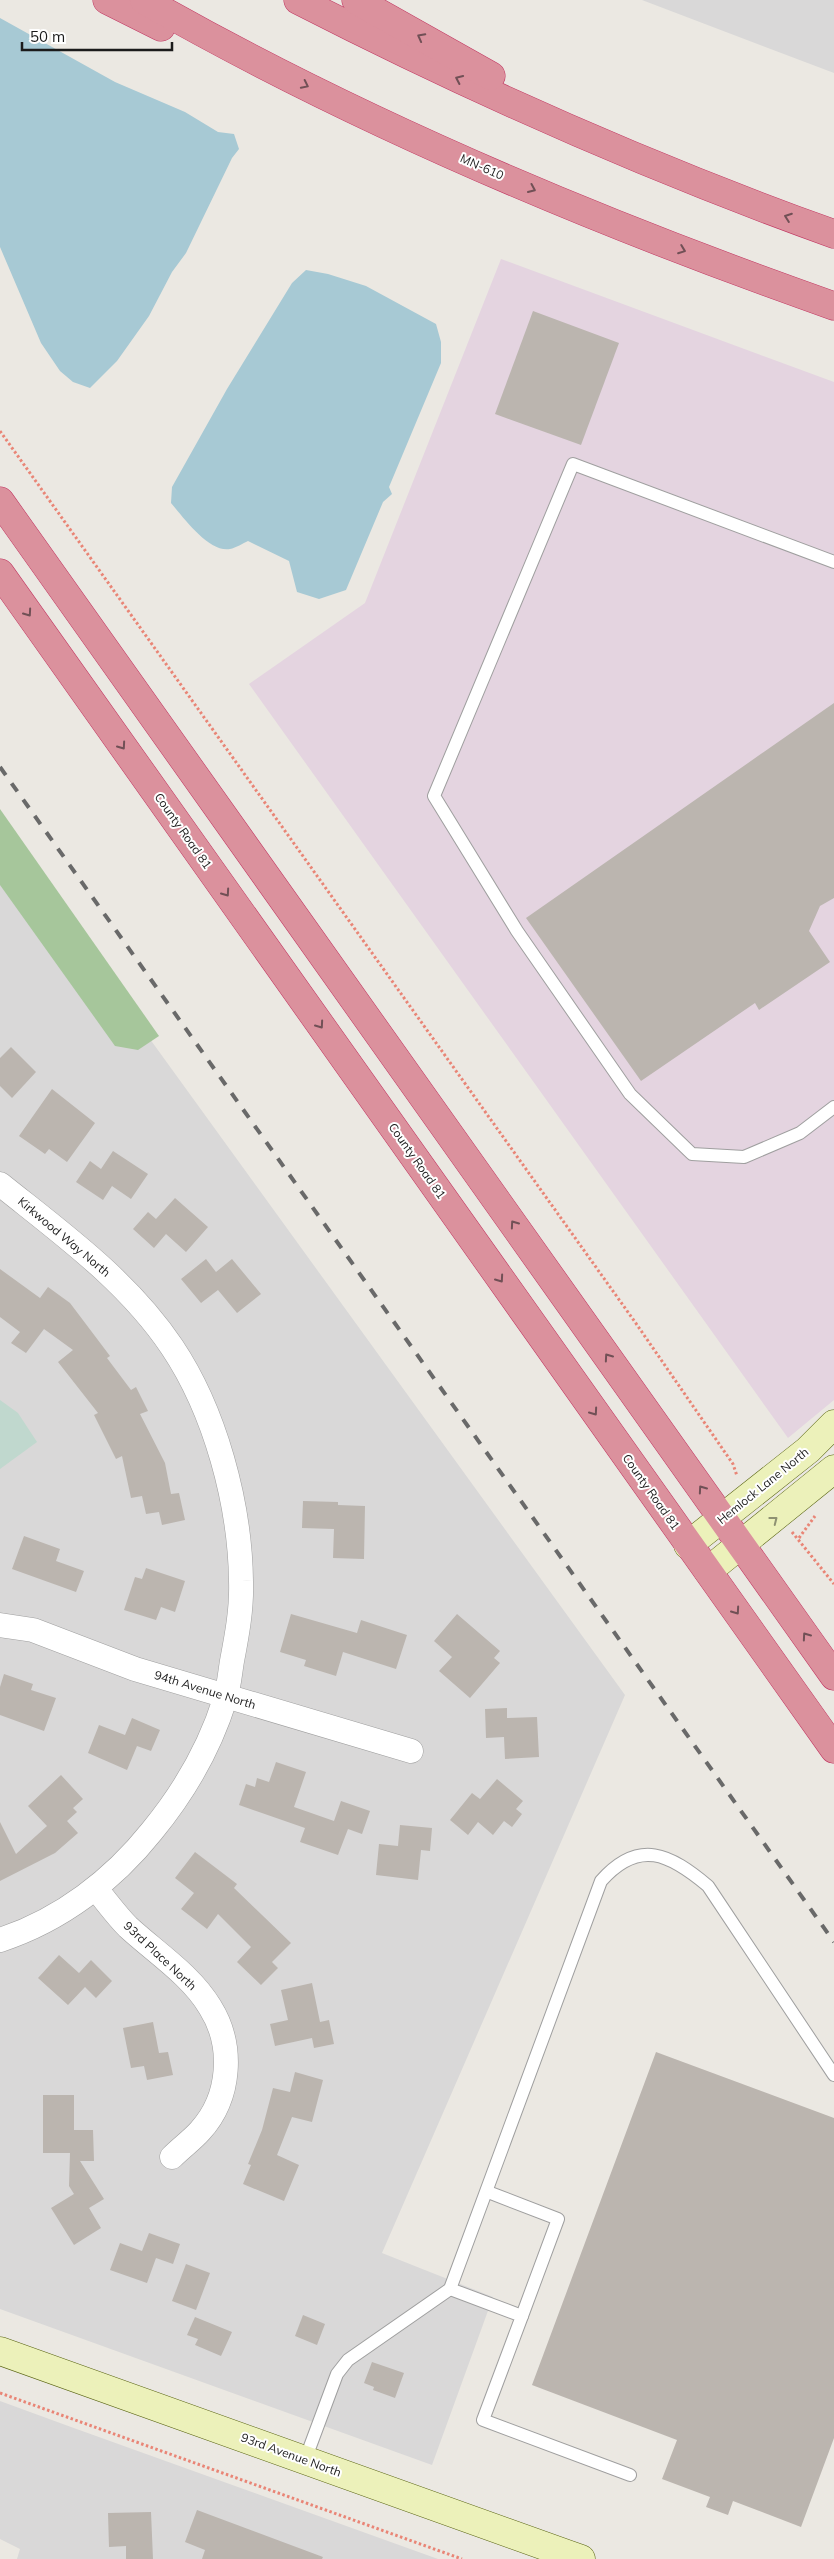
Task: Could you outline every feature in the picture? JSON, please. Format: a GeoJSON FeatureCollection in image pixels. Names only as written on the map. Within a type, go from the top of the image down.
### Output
{"type":"FeatureCollection","features":[{"type":"Feature","properties":{"kind":"highway"},"geometry":{"type":"LineString","coordinates":[[107,0],[172,32],[261,64]]}},
{"type":"Feature","properties":{"kind":"highway","name":"MN-610"},"geometry":{"type":"LineString","coordinates":[[144,0],[261,64],[455,155],[559,201],[691,254],[834,306]]}},
{"type":"Feature","properties":{"kind":"highway"},"geometry":{"type":"LineString","coordinates":[[298,0],[398,51],[556,124],[680,175],[834,234]]}},
{"type":"Feature","properties":{"kind":"highway"},"geometry":{"type":"LineString","coordinates":[[356,0],[511,87],[680,175]]}},
{"type":"Feature","properties":{"kind":"highway"},"geometry":{"type":"LineString","coordinates":[[0,501],[834,1676]]}},
{"type":"Feature","properties":{"kind":"highway","name":"County Road 81"},"geometry":{"type":"LineString","coordinates":[[0,573],[834,1749]]}},
{"type":"Feature","properties":{"kind":"street","name":"Kirkwood Way North"},"geometry":{"type":"LineString","coordinates":[[0,1184],[88,1255],[133,1298],[172,1347],[201,1400],[222,1458],[235,1520],[241,1580],[239,1625],[226,1697],[198,1762],[173,1805],[140,1846],[96,1889],[55,1915],[0,1940]]}},
{"type":"Feature","properties":{"kind":"street","name":"Hemlock Lane North"},"geometry":{"type":"LineString","coordinates":[[688,1545],[754,1495],[808,1450],[834,1424]]}},
{"type":"Feature","properties":{"kind":"street"},"geometry":{"type":"LineString","coordinates":[[708,1572],[834,1469]]}},
{"type":"Feature","properties":{"kind":"street","name":"94th Avenue North"},"geometry":{"type":"LineString","coordinates":[[0,1625],[33,1630],[135,1669],[411,1751]]}},
{"type":"Feature","properties":{"kind":"street","name":"93rd Place North"},"geometry":{"type":"LineString","coordinates":[[96,1889],[126,1925],[192,1985],[210,2007],[223,2035],[227,2063],[222,2092],[211,2117],[200,2131],[172,2157]]}},
{"type":"Feature","properties":{"kind":"street","name":"93rd Avenue North"},"geometry":{"type":"LineString","coordinates":[[0,2351],[305,2460],[543,2553],[581,2559]]}},
{"type":"Feature","properties":{"kind":"lane"},"geometry":{"type":"LineString","coordinates":[[834,562],[573,464],[434,796],[517,931],[630,1094],[692,1154],[744,1157],[800,1133],[834,1107]]}},
{"type":"Feature","properties":{"kind":"lane"},"geometry":{"type":"LineString","coordinates":[[305,2460],[337,2374],[348,2360],[450,2289],[488,2192],[602,1881],[614,1866],[631,1857],[650,1854],[668,1858],[689,1870],[708,1886],[834,2075]]}},
{"type":"Feature","properties":{"kind":"lane"},"geometry":{"type":"LineString","coordinates":[[488,2192],[558,2219],[483,2420],[630,2475]]}},
{"type":"Feature","properties":{"kind":"lane"},"geometry":{"type":"LineString","coordinates":[[450,2289],[522,2316]]}},
{"type":"Feature","properties":{"kind":"path"},"geometry":{"type":"LineString","coordinates":[[0,431],[635,1322],[733,1464],[734,1473],[754,1495]]}},
{"type":"Feature","properties":{"kind":"path"},"geometry":{"type":"LineString","coordinates":[[776,1518],[799,1538],[834,1584]]}},
{"type":"Feature","properties":{"kind":"path"},"geometry":{"type":"LineString","coordinates":[[0,2393],[462,2559]]}},
{"type":"Feature","properties":{"kind":"shaded area"},"geometry":{"type":"Polygon","coordinates":[[[642,0],[834,0],[834,73],[642,0]]]}},
{"type":"Feature","properties":{"kind":"shaded area"},"geometry":{"type":"Polygon","coordinates":[[[501,259],[834,382],[834,1400],[788,1438],[249,684],[365,603],[501,259]]]}},
{"type":"Feature","properties":{"kind":"shaded area"},"geometry":{"type":"Polygon","coordinates":[[[0,832],[625,1695],[382,2253],[493,2297],[432,2465],[0,2309],[0,832]]]}},
{"type":"Feature","properties":{"kind":"shaded area"},"geometry":{"type":"Polygon","coordinates":[[[0,2401],[438,2559],[17,2559],[20,2549],[0,2539],[0,2401]]]}},
{"type":"Feature","properties":{"kind":"green space"},"geometry":{"type":"Polygon","coordinates":[[[0,809],[159,1036],[138,1050],[115,1046],[0,885],[0,809]]]}},
{"type":"Feature","properties":{"kind":"green space"},"geometry":{"type":"Polygon","coordinates":[[[0,1400],[18,1413],[37,1442],[0,1469],[0,1400]]]}},
{"type":"Feature","properties":{"kind":"water"},"geometry":{"type":"Polygon","coordinates":[[[0,18],[115,82],[185,112],[218,132],[234,134],[239,149],[232,158],[186,253],[172,272],[149,316],[117,361],[90,388],[73,382],[60,371],[41,343],[0,247],[0,18]]]}},
{"type":"Feature","properties":{"kind":"water"},"geometry":{"type":"Polygon","coordinates":[[[306,270],[328,274],[366,286],[436,324],[441,342],[441,363],[389,487],[392,494],[383,502],[346,590],[319,599],[297,592],[289,561],[248,541],[237,547],[222,549],[205,540],[197,533],[171,503],[172,487],[227,389],[292,283],[306,270]]]}},
{"type":"Feature","properties":{"kind":"building"},"geometry":{"type":"Polygon","coordinates":[[[533,311],[619,343],[581,445],[495,414],[533,311]]]}},
{"type":"Feature","properties":{"kind":"building"},"geometry":{"type":"Polygon","coordinates":[[[834,703],[834,898],[820,906],[809,931],[830,962],[759,1010],[755,1003],[641,1081],[526,918],[834,703]]]}},
{"type":"Feature","properties":{"kind":"building"},"geometry":{"type":"Polygon","coordinates":[[[11,1047],[36,1072],[12,1098],[0,1086],[0,1058],[11,1047]]]}},
{"type":"Feature","properties":{"kind":"building"},"geometry":{"type":"Polygon","coordinates":[[[52,1089],[95,1123],[67,1162],[49,1149],[45,1154],[19,1136],[52,1089]]]}},
{"type":"Feature","properties":{"kind":"building"},"geometry":{"type":"Polygon","coordinates":[[[113,1151],[148,1174],[131,1199],[112,1186],[103,1200],[76,1182],[90,1161],[101,1169],[113,1151]]]}},
{"type":"Feature","properties":{"kind":"building"},"geometry":{"type":"Polygon","coordinates":[[[175,1198],[208,1227],[186,1252],[166,1234],[154,1248],[133,1229],[148,1212],[156,1219],[175,1198]]]}},
{"type":"Feature","properties":{"kind":"building"},"geometry":{"type":"Polygon","coordinates":[[[206,1259],[216,1272],[232,1259],[261,1294],[237,1313],[218,1290],[201,1303],[181,1279],[206,1259]]]}},
{"type":"Feature","properties":{"kind":"building"},"geometry":{"type":"Polygon","coordinates":[[[0,1269],[40,1298],[48,1287],[70,1303],[110,1356],[107,1358],[131,1390],[136,1387],[148,1411],[140,1414],[165,1463],[171,1494],[179,1493],[185,1520],[162,1525],[159,1512],[146,1514],[142,1496],[131,1498],[122,1456],[116,1459],[94,1415],[98,1413],[58,1362],[73,1350],[44,1329],[26,1353],[11,1343],[20,1332],[0,1317],[0,1269]]]}},
{"type":"Feature","properties":{"kind":"building"},"geometry":{"type":"Polygon","coordinates":[[[303,1501],[338,1502],[338,1505],[365,1506],[364,1559],[333,1558],[334,1529],[302,1528],[303,1501]]]}},
{"type":"Feature","properties":{"kind":"building"},"geometry":{"type":"Polygon","coordinates":[[[24,1536],[60,1549],[56,1561],[84,1571],[76,1592],[12,1569],[24,1536]]]}},
{"type":"Feature","properties":{"kind":"building"},"geometry":{"type":"Polygon","coordinates":[[[146,1568],[185,1581],[175,1612],[161,1607],[156,1620],[124,1610],[135,1577],[142,1579],[146,1568]]]}},
{"type":"Feature","properties":{"kind":"building"},"geometry":{"type":"Polygon","coordinates":[[[291,1614],[357,1633],[361,1620],[407,1635],[396,1669],[343,1652],[336,1676],[304,1666],[306,1660],[280,1652],[291,1614]]]}},
{"type":"Feature","properties":{"kind":"building"},"geometry":{"type":"Polygon","coordinates":[[[457,1614],[500,1651],[494,1658],[500,1663],[470,1698],[439,1671],[452,1657],[434,1641],[457,1614]]]}},
{"type":"Feature","properties":{"kind":"building"},"geometry":{"type":"Polygon","coordinates":[[[4,1674],[33,1684],[31,1690],[56,1698],[44,1731],[0,1715],[0,1687],[4,1674]]]}},
{"type":"Feature","properties":{"kind":"building"},"geometry":{"type":"Polygon","coordinates":[[[507,1708],[507,1718],[537,1717],[539,1757],[505,1759],[504,1737],[486,1738],[485,1709],[507,1708]]]}},
{"type":"Feature","properties":{"kind":"building"},"geometry":{"type":"Polygon","coordinates":[[[132,1718],[160,1730],[151,1751],[137,1746],[127,1770],[88,1753],[99,1725],[125,1735],[132,1718]]]}},
{"type":"Feature","properties":{"kind":"building"},"geometry":{"type":"Polygon","coordinates":[[[276,1762],[306,1772],[294,1807],[334,1821],[341,1801],[370,1811],[362,1834],[348,1829],[338,1855],[300,1842],[305,1828],[239,1805],[246,1784],[255,1787],[257,1778],[269,1782],[276,1762]]]}},
{"type":"Feature","properties":{"kind":"building"},"geometry":{"type":"Polygon","coordinates":[[[61,1775],[83,1799],[73,1808],[77,1812],[67,1821],[78,1833],[55,1853],[0,1881],[0,1822],[16,1854],[47,1826],[28,1806],[61,1775]]]}},
{"type":"Feature","properties":{"kind":"building"},"geometry":{"type":"Polygon","coordinates":[[[497,1779],[523,1801],[516,1809],[522,1814],[512,1827],[504,1821],[493,1835],[478,1822],[468,1835],[450,1820],[472,1793],[480,1799],[497,1779]]]}},
{"type":"Feature","properties":{"kind":"building"},"geometry":{"type":"Polygon","coordinates":[[[400,1825],[432,1828],[430,1851],[421,1850],[418,1880],[376,1875],[379,1844],[398,1846],[400,1825]]]}},
{"type":"Feature","properties":{"kind":"building"},"geometry":{"type":"Polygon","coordinates":[[[195,1852],[237,1884],[234,1888],[291,1943],[272,1962],[278,1968],[261,1985],[237,1962],[251,1947],[218,1914],[207,1929],[181,1909],[194,1893],[175,1878],[195,1852]]]}},
{"type":"Feature","properties":{"kind":"building"},"geometry":{"type":"Polygon","coordinates":[[[59,1955],[79,1973],[91,1960],[112,1981],[96,1998],[85,1987],[68,2005],[38,1978],[59,1955]]]}},
{"type":"Feature","properties":{"kind":"building"},"geometry":{"type":"Polygon","coordinates":[[[312,1983],[320,2022],[329,2020],[334,2044],[314,2048],[312,2038],[275,2046],[270,2024],[288,2020],[281,1990],[312,1983]]]}},
{"type":"Feature","properties":{"kind":"building"},"geometry":{"type":"Polygon","coordinates":[[[153,2022],[159,2053],[168,2052],[173,2075],[147,2080],[144,2066],[131,2068],[123,2028],[153,2022]]]}},
{"type":"Feature","properties":{"kind":"building"},"geometry":{"type":"Polygon","coordinates":[[[656,2052],[834,2118],[834,2438],[801,2527],[733,2501],[728,2515],[706,2507],[710,2497],[662,2479],[677,2440],[532,2385],[656,2052]]]}},
{"type":"Feature","properties":{"kind":"building"},"geometry":{"type":"Polygon","coordinates":[[[295,2072],[323,2080],[312,2122],[292,2117],[277,2155],[299,2165],[284,2201],[243,2184],[251,2165],[248,2164],[262,2130],[273,2088],[290,2092],[295,2072]]]}},
{"type":"Feature","properties":{"kind":"building"},"geometry":{"type":"Polygon","coordinates":[[[43,2095],[74,2095],[74,2130],[93,2130],[94,2161],[80,2161],[104,2199],[89,2208],[101,2228],[74,2245],[51,2208],[74,2194],[69,2186],[70,2153],[43,2153],[43,2095]]]}},
{"type":"Feature","properties":{"kind":"building"},"geometry":{"type":"Polygon","coordinates":[[[149,2233],[180,2244],[173,2264],[156,2258],[147,2283],[110,2270],[120,2243],[142,2251],[149,2233]]]}},
{"type":"Feature","properties":{"kind":"building"},"geometry":{"type":"Polygon","coordinates":[[[186,2264],[210,2273],[196,2310],[172,2301],[186,2264]]]}},
{"type":"Feature","properties":{"kind":"building"},"geometry":{"type":"Polygon","coordinates":[[[303,2315],[325,2324],[317,2345],[295,2336],[303,2315]]]}},
{"type":"Feature","properties":{"kind":"building"},"geometry":{"type":"Polygon","coordinates":[[[195,2317],[232,2332],[221,2356],[195,2345],[198,2339],[187,2335],[195,2317]]]}},
{"type":"Feature","properties":{"kind":"building"},"geometry":{"type":"Polygon","coordinates":[[[372,2362],[404,2373],[395,2398],[373,2390],[374,2387],[364,2383],[372,2362]]]}},
{"type":"Feature","properties":{"kind":"building"},"geometry":{"type":"Polygon","coordinates":[[[197,2510],[323,2557],[322,2559],[202,2559],[205,2550],[185,2542],[197,2510]]]}},
{"type":"Feature","properties":{"kind":"building"},"geometry":{"type":"Polygon","coordinates":[[[151,2512],[153,2559],[126,2559],[126,2546],[109,2547],[108,2513],[151,2512]]]}},
{"type":"Feature","properties":{"kind":"railway"},"geometry":{"type":"LineString","coordinates":[[0,767],[834,1942]]}}]}
